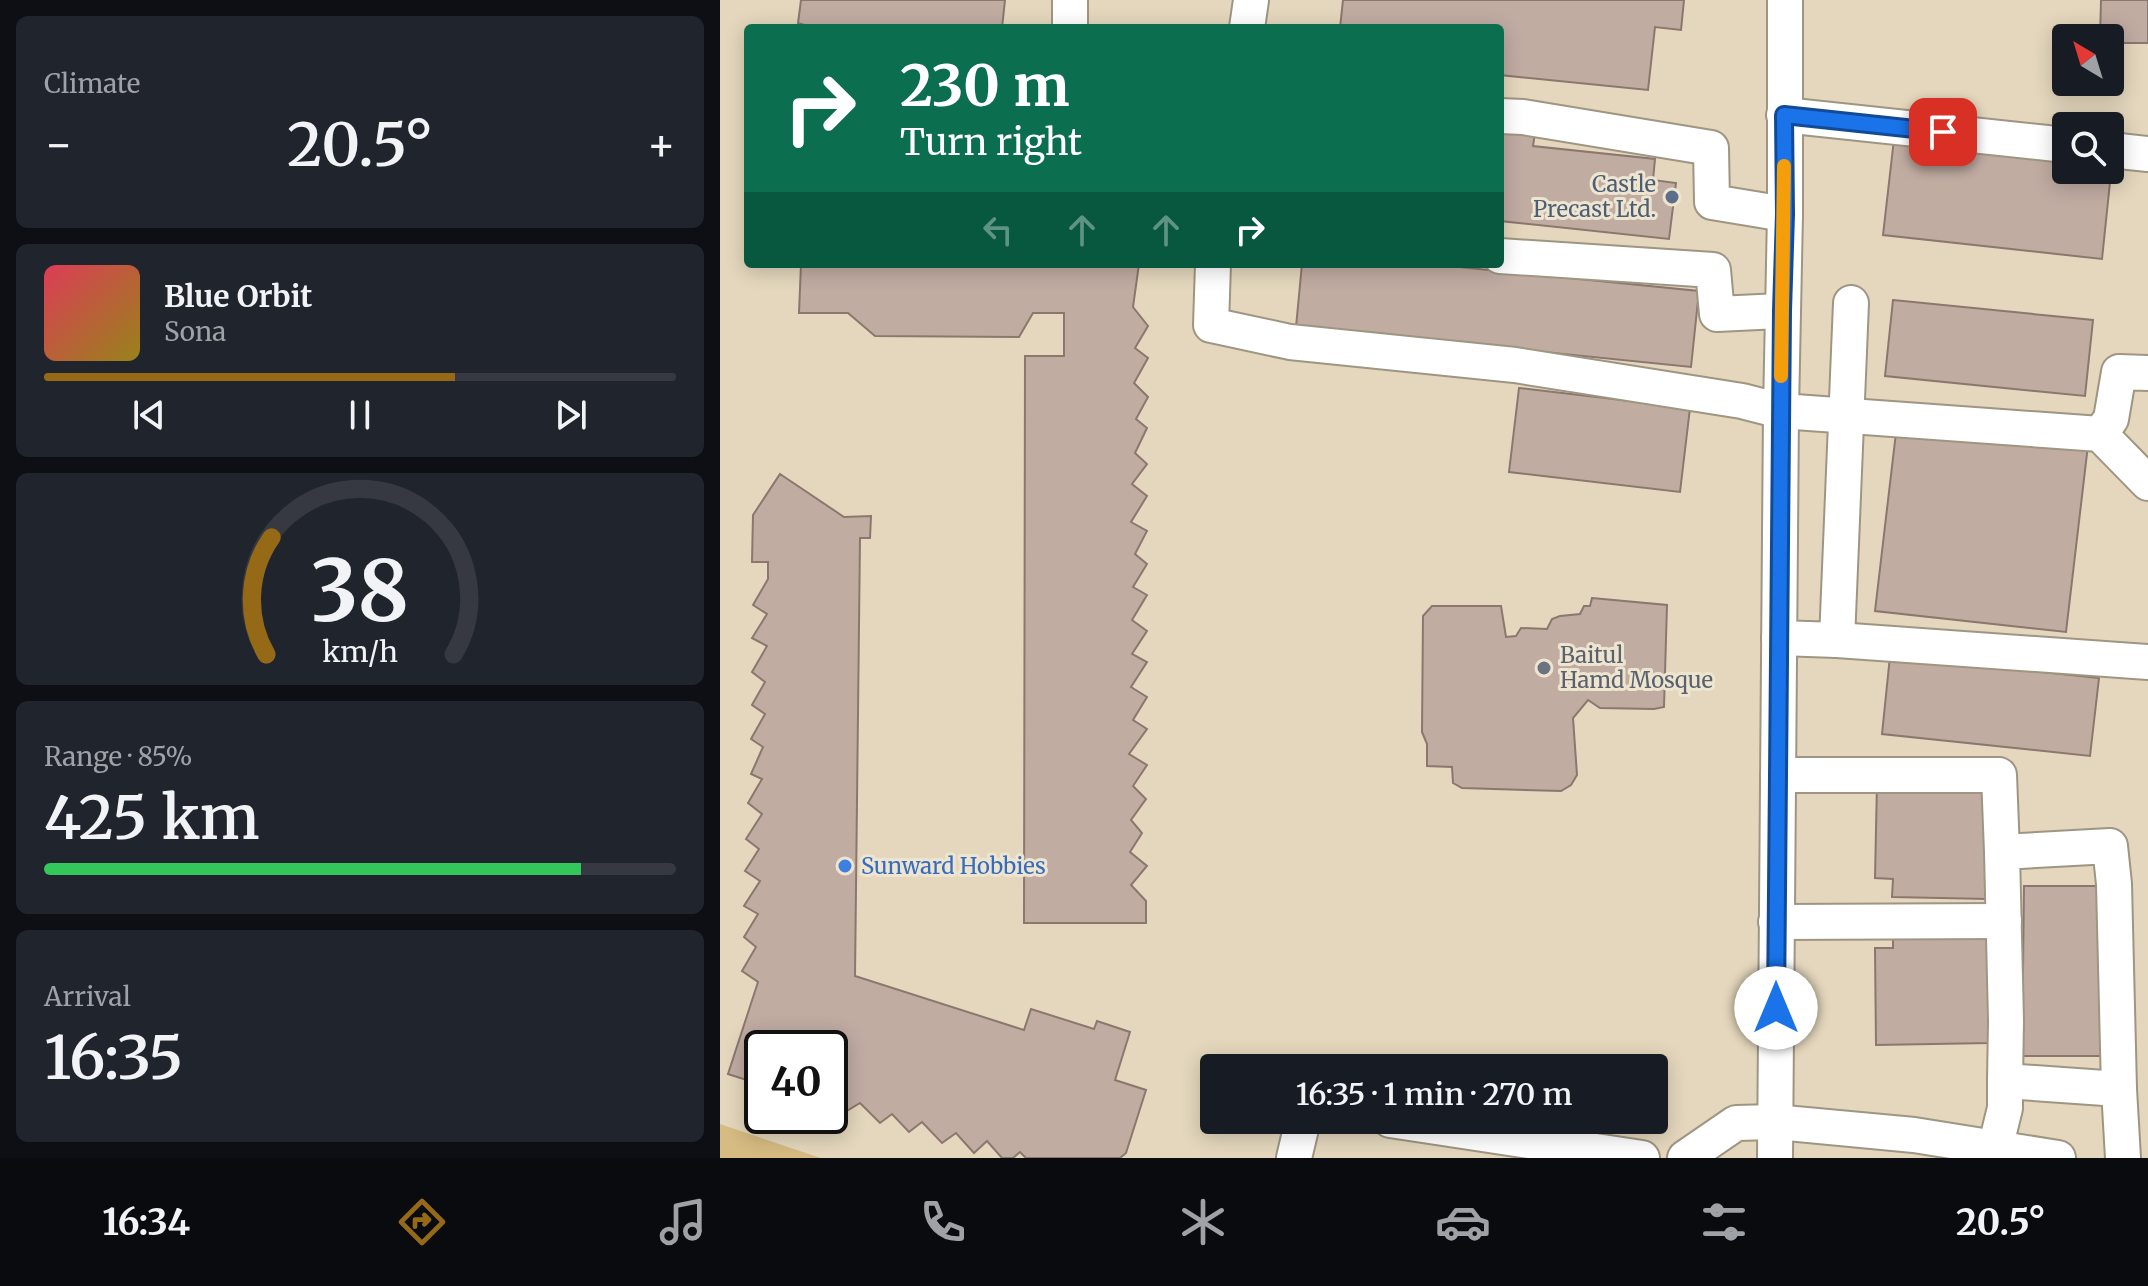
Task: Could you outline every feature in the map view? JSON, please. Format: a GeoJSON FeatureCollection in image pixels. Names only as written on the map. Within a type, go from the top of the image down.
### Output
{"type":"FeatureCollection","features":[{"type":"Feature","properties":{"kind":"street"},"geometry":{"type":"LineString","coordinates":[[1070,0],[1070,24]]}},
{"type":"Feature","properties":{"kind":"street"},"geometry":{"type":"LineString","coordinates":[[1248,24],[1251,0]]}},
{"type":"Feature","properties":{"kind":"street"},"geometry":{"type":"LineString","coordinates":[[1775,1158],[1785,0]]}},
{"type":"Feature","properties":{"kind":"street"},"geometry":{"type":"LineString","coordinates":[[1784,115],[2052,144]]}},
{"type":"Feature","properties":{"kind":"street"},"geometry":{"type":"LineString","coordinates":[[1504,116],[1711,148],[1712,202],[1785,214]]}},
{"type":"Feature","properties":{"kind":"street"},"geometry":{"type":"LineString","coordinates":[[2124,151],[2148,154]]}},
{"type":"Feature","properties":{"kind":"street"},"geometry":{"type":"LineString","coordinates":[[1504,256],[1713,270],[1717,314],[1782,311]]}},
{"type":"Feature","properties":{"kind":"street"},"geometry":{"type":"LineString","coordinates":[[1213,268],[1211,325],[1290,342],[1515,365],[1742,401],[1781,411],[2100,434],[2148,483]]}},
{"type":"Feature","properties":{"kind":"street"},"geometry":{"type":"LineString","coordinates":[[1837,640],[1851,303]]}},
{"type":"Feature","properties":{"kind":"street"},"geometry":{"type":"LineString","coordinates":[[2100,434],[2111,419],[2119,372],[2148,373]]}},
{"type":"Feature","properties":{"kind":"street"},"geometry":{"type":"LineString","coordinates":[[1779,638],[2148,662]]}},
{"type":"Feature","properties":{"kind":"street"},"geometry":{"type":"LineString","coordinates":[[1778,775],[1999,775],[2006,1021],[2005,1108],[1995,1149]]}},
{"type":"Feature","properties":{"kind":"street"},"geometry":{"type":"LineString","coordinates":[[2002,852],[2110,846],[2114,884],[2123,1158]]}},
{"type":"Feature","properties":{"kind":"street"},"geometry":{"type":"LineString","coordinates":[[1776,922],[2004,921]]}},
{"type":"Feature","properties":{"kind":"street"},"geometry":{"type":"LineString","coordinates":[[2005,1081],[2119,1089]]}},
{"type":"Feature","properties":{"kind":"street"},"geometry":{"type":"LineString","coordinates":[[1685,1158],[1736,1123],[1775,1122],[1914,1135],[2058,1158]]}},
{"type":"Feature","properties":{"kind":"street"},"geometry":{"type":"LineString","coordinates":[[1294,1158],[1300,1134]]}},
{"type":"Feature","properties":{"kind":"street"},"geometry":{"type":"LineString","coordinates":[[1483,1134],[1642,1158]]}},
{"type":"Feature","properties":{"kind":"shaded area"},"geometry":{"type":"Polygon","coordinates":[[[720,0],[2148,0],[2148,1158],[821,1158],[750,1134],[848,1134],[848,1030],[744,1030],[744,1132],[720,1124],[720,0]]]}},
{"type":"Feature","properties":{"kind":"shaded area"},"geometry":{"type":"Polygon","coordinates":[[[720,1124],[821,1158],[720,1158],[720,1124]]]}},
{"type":"Feature","properties":{"kind":"building"},"geometry":{"type":"Polygon","coordinates":[[[801,0],[1005,0],[1002,24],[798,23],[801,0]]]}},
{"type":"Feature","properties":{"kind":"building"},"geometry":{"type":"Polygon","coordinates":[[[1343,0],[1684,0],[1681,30],[1655,27],[1648,90],[1504,75],[1504,24],[1340,24],[1343,0]]]}},
{"type":"Feature","properties":{"kind":"building"},"geometry":{"type":"Polygon","coordinates":[[[2101,0],[2148,0],[2148,43],[2124,43],[2124,24],[2100,24],[2101,0]]]}},
{"type":"Feature","properties":{"kind":"building"},"geometry":{"type":"Polygon","coordinates":[[[1504,122],[1536,126],[1533,146],[1655,159],[1653,180],[1676,183],[1669,239],[1504,221],[1504,122]]]}},
{"type":"Feature","properties":{"kind":"building"},"geometry":{"type":"Polygon","coordinates":[[[1894,139],[2052,156],[2052,184],[2110,184],[2102,259],[1883,235],[1894,139]]]}},
{"type":"Feature","properties":{"kind":"building"},"geometry":{"type":"Polygon","coordinates":[[[801,268],[1138,268],[1133,307],[1148,326],[1135,348],[1148,358],[1134,383],[1148,397],[1136,419],[1147,428],[1135,453],[1147,464],[1132,484],[1147,496],[1131,522],[1147,531],[1135,554],[1147,564],[1133,587],[1147,595],[1132,620],[1147,631],[1132,654],[1147,662],[1131,687],[1147,697],[1133,720],[1147,729],[1129,754],[1147,765],[1133,786],[1146,799],[1131,820],[1142,833],[1130,852],[1147,866],[1131,885],[1146,901],[1146,923],[1024,923],[1025,356],[1064,356],[1064,313],[1033,313],[1019,337],[875,336],[848,313],[799,313],[801,268]]]}},
{"type":"Feature","properties":{"kind":"building"},"geometry":{"type":"Polygon","coordinates":[[[1302,268],[1469,268],[1699,291],[1691,367],[1296,327],[1302,268]]]}},
{"type":"Feature","properties":{"kind":"building"},"geometry":{"type":"Polygon","coordinates":[[[1893,300],[2093,320],[2085,396],[1885,376],[1893,300]]]}},
{"type":"Feature","properties":{"kind":"building"},"geometry":{"type":"Polygon","coordinates":[[[1519,388],[1690,408],[1680,492],[1509,472],[1519,388]]]}},
{"type":"Feature","properties":{"kind":"building"},"geometry":{"type":"Polygon","coordinates":[[[1897,424],[2088,445],[2066,632],[1875,611],[1897,424]]]}},
{"type":"Feature","properties":{"kind":"building"},"geometry":{"type":"Polygon","coordinates":[[[780,474],[844,517],[871,516],[870,538],[860,538],[855,976],[1024,1030],[1031,1009],[1094,1029],[1097,1021],[1130,1032],[1115,1080],[1146,1090],[1126,1153],[1120,1158],[1026,1158],[1020,1152],[1013,1158],[1002,1158],[987,1141],[974,1153],[956,1133],[942,1143],[922,1122],[909,1132],[892,1114],[880,1123],[860,1103],[848,1110],[848,1030],[744,1030],[744,1079],[728,1074],[758,982],[742,971],[756,947],[744,937],[758,914],[744,906],[760,881],[745,871],[759,849],[746,839],[762,814],[748,803],[762,779],[751,774],[763,747],[751,739],[765,714],[752,705],[765,682],[752,672],[767,646],[752,638],[767,614],[753,605],[768,579],[768,562],[752,562],[753,515],[780,474]]]}},
{"type":"Feature","properties":{"kind":"building","name":"Baitul Hamd Mosque"},"geometry":{"type":"Polygon","coordinates":[[[1592,598],[1667,605],[1664,707],[1600,708],[1588,700],[1573,718],[1577,775],[1571,785],[1561,791],[1462,788],[1453,783],[1452,767],[1427,766],[1427,744],[1422,732],[1423,616],[1432,606],[1501,606],[1506,637],[1516,636],[1521,628],[1547,629],[1552,619],[1580,614],[1584,606],[1590,606],[1592,598]]]}},
{"type":"Feature","properties":{"kind":"building"},"geometry":{"type":"Polygon","coordinates":[[[1890,656],[2099,678],[2090,756],[1882,734],[1890,656]]]}},
{"type":"Feature","properties":{"kind":"building"},"geometry":{"type":"Polygon","coordinates":[[[1877,782],[1990,784],[1988,899],[1892,897],[1893,879],[1875,878],[1877,782]]]}},
{"type":"Feature","properties":{"kind":"building"},"geometry":{"type":"Polygon","coordinates":[[[2024,886],[2104,886],[2102,1056],[2022,1056],[2024,886]]]}},
{"type":"Feature","properties":{"kind":"building"},"geometry":{"type":"Polygon","coordinates":[[[1988,928],[1990,1043],[1876,1045],[1875,948],[1893,948],[1893,929],[1988,928]]]}},
{"type":"Feature","properties":{"kind":"slow traffic"},"geometry":{"type":"LineString","coordinates":[[1781,376],[1784,166]]}},
{"type":"Feature","properties":{"kind":"place","name":"Castle Precast Ltd."},"geometry":{"type":"Point","coordinates":[1672,197]}},
{"type":"Feature","properties":{"kind":"place","name":"Baitul Hamd Mosque"},"geometry":{"type":"Point","coordinates":[1544,668]}},
{"type":"Feature","properties":{"kind":"place","name":"Sunward Hobbies"},"geometry":{"type":"Point","coordinates":[845,866]}},
{"type":"Feature","properties":{"kind":"route"},"geometry":{"type":"LineString","coordinates":[[1776,1008],[1784,115],[1943,132]]}}]}
